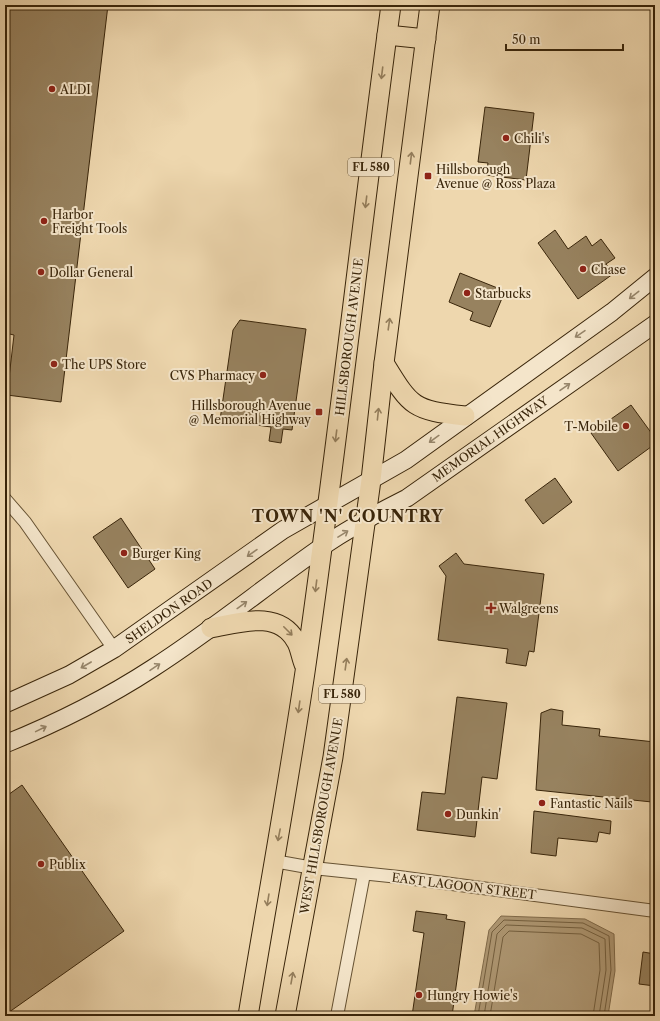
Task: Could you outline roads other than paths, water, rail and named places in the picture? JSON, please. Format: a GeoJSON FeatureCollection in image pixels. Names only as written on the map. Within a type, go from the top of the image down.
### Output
{"type":"FeatureCollection","features":[{"type":"Feature","properties":{"kind":"main road","name":"HILLSBOROUGH AVENUE"},"geometry":{"type":"LineString","coordinates":[[305,668],[391,5]]}},
{"type":"Feature","properties":{"kind":"main road","name":"FL 580"},"geometry":{"type":"LineString","coordinates":[[366,519],[384,363],[430,5]]}},
{"type":"Feature","properties":{"kind":"main road"},"geometry":{"type":"LineString","coordinates":[[387,35],[426,39]]}},
{"type":"Feature","properties":{"kind":"main road"},"geometry":{"type":"LineString","coordinates":[[326,506],[406,460],[465,416],[612,312],[655,277]]}},
{"type":"Feature","properties":{"kind":"main road","name":"MEMORIAL HIGHWAY"},"geometry":{"type":"LineString","coordinates":[[321,548],[366,519],[407,498],[655,324]]}},
{"type":"Feature","properties":{"kind":"main road"},"geometry":{"type":"LineString","coordinates":[[384,363],[402,392],[415,405],[434,412],[465,416]]}},
{"type":"Feature","properties":{"kind":"main road","name":"SHELDON ROAD"},"geometry":{"type":"LineString","coordinates":[[5,704],[69,675],[114,649],[283,530],[326,506]]}},
{"type":"Feature","properties":{"kind":"main road","name":"WEST HILLSBOROUGH AVENUE"},"geometry":{"type":"LineString","coordinates":[[285,1016],[333,757],[366,519]]}},
{"type":"Feature","properties":{"kind":"main road"},"geometry":{"type":"LineString","coordinates":[[5,744],[36,732],[108,696],[154,668],[321,548]]}},
{"type":"Feature","properties":{"kind":"main road"},"geometry":{"type":"LineString","coordinates":[[211,628],[254,621],[279,623],[296,641],[305,668]]}},
{"type":"Feature","properties":{"kind":"main road","name":"FL 580"},"geometry":{"type":"LineString","coordinates":[[248,1016],[285,804],[305,668]]}},
{"type":"Feature","properties":{"kind":"street"},"geometry":{"type":"LineString","coordinates":[[5,499],[25,522],[114,649]]}},
{"type":"Feature","properties":{"kind":"street","name":"EAST LAGOON STREET"},"geometry":{"type":"LineString","coordinates":[[274,861],[313,868],[364,874],[399,876],[655,911]]}},
{"type":"Feature","properties":{"kind":"street"},"geometry":{"type":"LineString","coordinates":[[337,1016],[364,874]]}},
{"type":"Feature","properties":{"kind":"water"},"geometry":{"type":"Polygon","coordinates":[[[501,916],[585,919],[614,934],[615,971],[608,1016],[474,1016],[489,930],[501,916]]]}},
{"type":"Feature","properties":{"kind":"place","name":"ALDI"},"geometry":{"type":"Point","coordinates":[52,89]}},
{"type":"Feature","properties":{"kind":"place","name":"Chili's"},"geometry":{"type":"Point","coordinates":[506,138]}},
{"type":"Feature","properties":{"kind":"place","name":"Hillsborough Avenue @ Ross Plaza"},"geometry":{"type":"Point","coordinates":[428,176]}},
{"type":"Feature","properties":{"kind":"place","name":"Harbor Freight Tools"},"geometry":{"type":"Point","coordinates":[44,221]}},
{"type":"Feature","properties":{"kind":"place","name":"Chase"},"geometry":{"type":"Point","coordinates":[583,269]}},
{"type":"Feature","properties":{"kind":"place","name":"Dollar General"},"geometry":{"type":"Point","coordinates":[41,272]}},
{"type":"Feature","properties":{"kind":"place","name":"Starbucks"},"geometry":{"type":"Point","coordinates":[467,293]}},
{"type":"Feature","properties":{"kind":"place","name":"The UPS Store"},"geometry":{"type":"Point","coordinates":[54,364]}},
{"type":"Feature","properties":{"kind":"place","name":"CVS Pharmacy"},"geometry":{"type":"Point","coordinates":[263,375]}},
{"type":"Feature","properties":{"kind":"place","name":"Hillsborough Avenue @ Memorial Highway"},"geometry":{"type":"Point","coordinates":[319,412]}},
{"type":"Feature","properties":{"kind":"place","name":"T-Mobile"},"geometry":{"type":"Point","coordinates":[626,426]}},
{"type":"Feature","properties":{"kind":"place","name":"Burger King"},"geometry":{"type":"Point","coordinates":[124,553]}},
{"type":"Feature","properties":{"kind":"place","name":"Walgreens"},"geometry":{"type":"Point","coordinates":[491,608]}},
{"type":"Feature","properties":{"kind":"place","name":"Fantastic Nails"},"geometry":{"type":"Point","coordinates":[542,803]}},
{"type":"Feature","properties":{"kind":"place","name":"Dunkin'"},"geometry":{"type":"Point","coordinates":[448,814]}},
{"type":"Feature","properties":{"kind":"place","name":"Publix"},"geometry":{"type":"Point","coordinates":[41,864]}},
{"type":"Feature","properties":{"kind":"place","name":"Hungry Howie's"},"geometry":{"type":"Point","coordinates":[419,995]}},
{"type":"Feature","properties":{"kind":"district","name":"TOWN 'N' COUNTRY"},"geometry":{"type":"Point","coordinates":[348,516]}}]}
